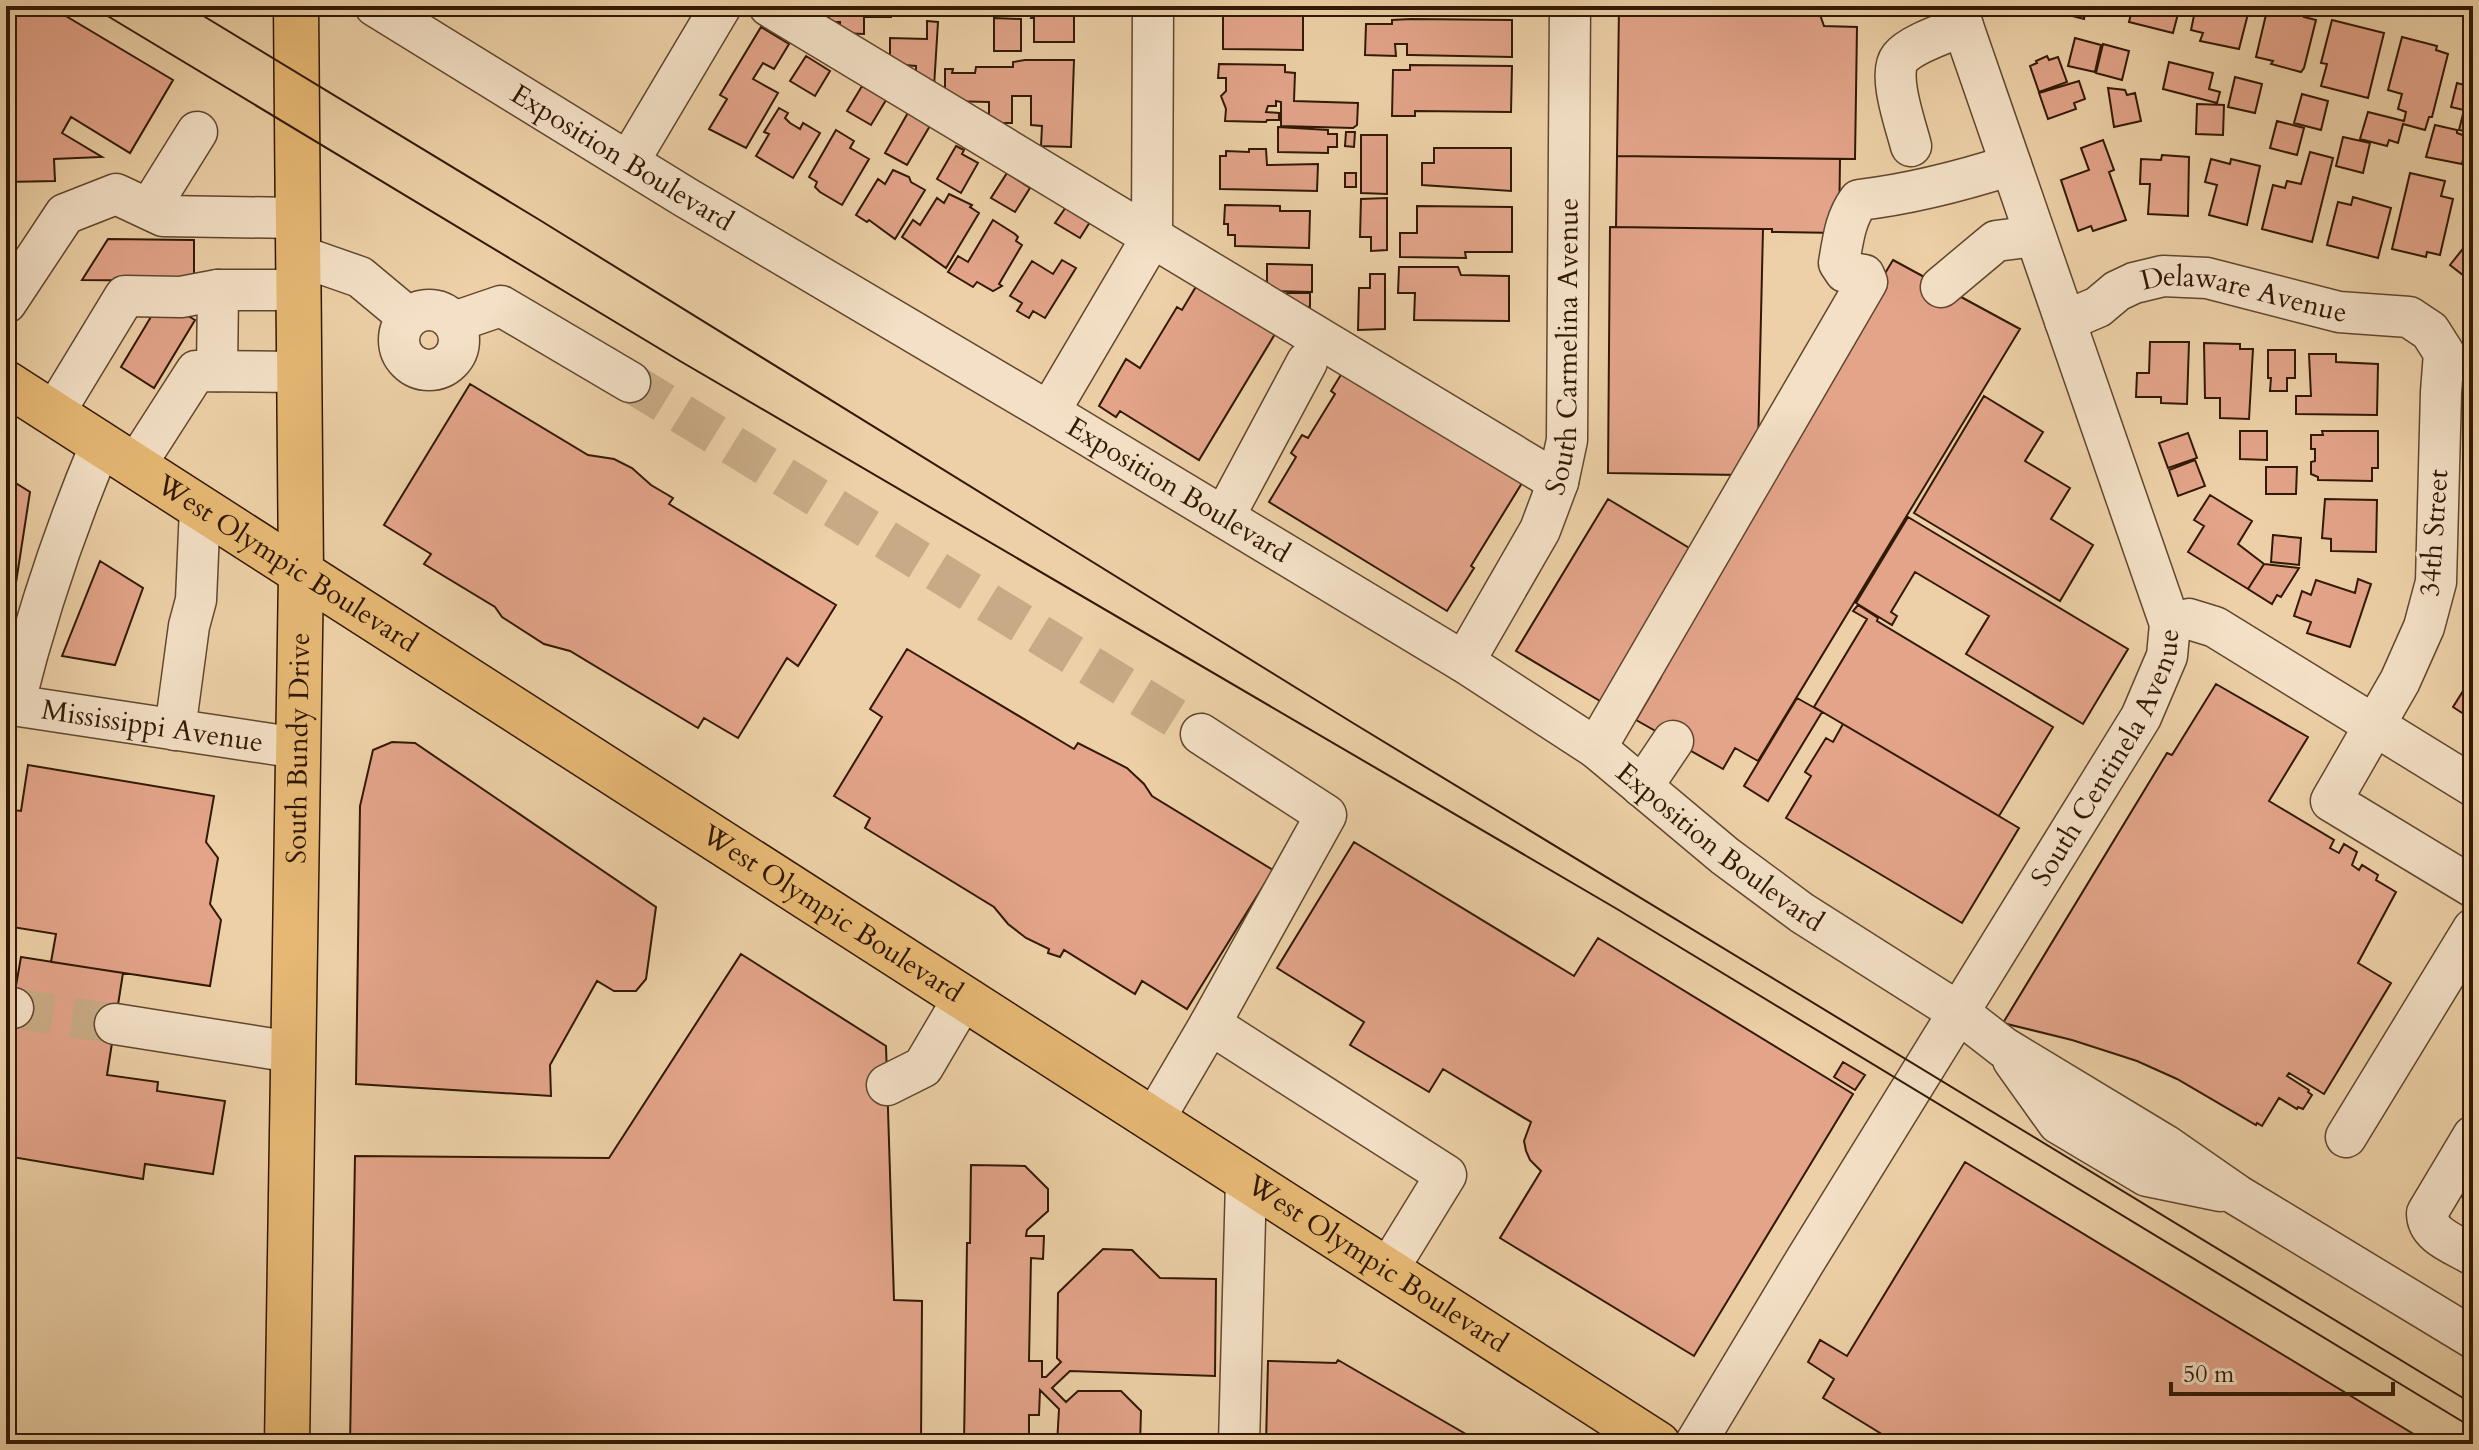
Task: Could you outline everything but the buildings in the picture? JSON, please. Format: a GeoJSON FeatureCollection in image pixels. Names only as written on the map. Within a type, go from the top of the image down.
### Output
{"type":"FeatureCollection","features":[{"type":"Feature","properties":{"kind":"main road","name":"South Bundy Drive"},"geometry":{"type":"LineString","coordinates":[[287,1444],[301,574],[296,6]]}},
{"type":"Feature","properties":{"kind":"main road","name":"West Olympic Boulevard"},"geometry":{"type":"LineString","coordinates":[[6,383],[1658,1444]]}},
{"type":"Feature","properties":{"kind":"street","name":"Exposition Boulevard"},"geometry":{"type":"LineString","coordinates":[[375,6],[685,197],[1464,662],[1596,748],[1725,856],[1802,913],[1958,1012],[2003,1047],[2058,1123],[2147,1176],[2237,1195],[2473,1338]]}},
{"type":"Feature","properties":{"kind":"street"},"geometry":{"type":"LineString","coordinates":[[629,161],[721,6]]}},
{"type":"Feature","properties":{"kind":"street"},"geometry":{"type":"LineString","coordinates":[[769,6],[1558,482]]}},
{"type":"Feature","properties":{"kind":"street"},"geometry":{"type":"LineString","coordinates":[[1049,412],[1152,237],[1153,6]]}},
{"type":"Feature","properties":{"kind":"street","name":"South Carmelina Avenue"},"geometry":{"type":"LineString","coordinates":[[1464,662],[1540,530],[1558,482],[1567,440],[1570,6]]}},
{"type":"Feature","properties":{"kind":"street"},"geometry":{"type":"LineString","coordinates":[[1911,146],[1894,73],[1900,58],[1959,16]]}},
{"type":"Feature","properties":{"kind":"street","name":"South Centinela Avenue"},"geometry":{"type":"LineString","coordinates":[[1695,1444],[2141,717],[2167,656],[2170,624],[1959,16]]}},
{"type":"Feature","properties":{"kind":"street"},"geometry":{"type":"LineString","coordinates":[[149,209],[197,132]]}},
{"type":"Feature","properties":{"kind":"street"},"geometry":{"type":"LineString","coordinates":[[1596,748],[1867,282],[1864,275],[1845,272],[1839,263],[1845,225],[1859,200],[1904,195],[2011,165]]}},
{"type":"Feature","properties":{"kind":"street"},"geometry":{"type":"LineString","coordinates":[[6,303],[65,214],[116,194],[163,216],[297,254],[360,277],[408,317]]}},
{"type":"Feature","properties":{"kind":"street"},"geometry":{"type":"LineString","coordinates":[[1941,287],[1996,241],[2035,236]]}},
{"type":"Feature","properties":{"kind":"street"},"geometry":{"type":"LineString","coordinates":[[54,413],[125,296],[181,297],[218,290],[297,254]]}},
{"type":"Feature","properties":{"kind":"street","name":"Delaware Avenue"},"geometry":{"type":"LineString","coordinates":[[2065,321],[2098,307],[2117,291],[2134,283],[2163,276],[2207,278],[2339,312],[2409,317],[2430,331]]}},
{"type":"Feature","properties":{"kind":"street"},"geometry":{"type":"LineString","coordinates":[[217,371],[218,290]]}},
{"type":"Feature","properties":{"kind":"street"},"geometry":{"type":"LineString","coordinates":[[454,322],[501,306],[630,382]]}},
{"type":"Feature","properties":{"kind":"street"},"geometry":{"type":"LineString","coordinates":[[427,309],[447,314],[454,322],[459,332],[458,352],[444,367],[425,370],[408,362],[399,345],[399,335],[408,317],[427,309]]}},
{"type":"Feature","properties":{"kind":"street","name":"34th Street"},"geometry":{"type":"LineString","coordinates":[[2430,331],[2444,353],[2436,582],[2418,640],[2400,681],[2331,801],[2473,887]]}},
{"type":"Feature","properties":{"kind":"street"},"geometry":{"type":"LineString","coordinates":[[1224,517],[1307,362]]}},
{"type":"Feature","properties":{"kind":"street"},"geometry":{"type":"LineString","coordinates":[[10,705],[72,514],[118,455],[196,371],[298,372]]}},
{"type":"Feature","properties":{"kind":"street"},"geometry":{"type":"LineString","coordinates":[[175,730],[189,626],[196,600],[200,508]]}},
{"type":"Feature","properties":{"kind":"street"},"geometry":{"type":"LineString","coordinates":[[2170,624],[2189,619],[2215,627],[2473,786]]}},
{"type":"Feature","properties":{"kind":"street","name":"Mississippi Avenue"},"geometry":{"type":"LineString","coordinates":[[10,705],[298,748]]}},
{"type":"Feature","properties":{"kind":"street"},"geometry":{"type":"LineString","coordinates":[[1153,1121],[1326,815],[1201,734]]}},
{"type":"Feature","properties":{"kind":"street"},"geometry":{"type":"LineString","coordinates":[[1642,787],[1673,741]]}},
{"type":"Feature","properties":{"kind":"street"},"geometry":{"type":"LineString","coordinates":[[2346,1137],[2473,929]]}},
{"type":"Feature","properties":{"kind":"street"},"geometry":{"type":"LineString","coordinates":[[887,1085],[923,1067],[963,999]]}},
{"type":"Feature","properties":{"kind":"street"},"geometry":{"type":"LineString","coordinates":[[115,1024],[292,1052]]}},
{"type":"Feature","properties":{"kind":"street"},"geometry":{"type":"LineString","coordinates":[[1210,1024],[1446,1175],[1387,1271]]}},
{"type":"Feature","properties":{"kind":"street"},"geometry":{"type":"LineString","coordinates":[[2473,1136],[2427,1213],[2427,1222],[2432,1231],[2473,1255]]}},
{"type":"Feature","properties":{"kind":"street"},"geometry":{"type":"LineString","coordinates":[[1239,1444],[1246,1181]]}},
{"type":"Feature","properties":{"kind":"tunnel"},"geometry":{"type":"LineString","coordinates":[[630,382],[1201,734]]}},
{"type":"Feature","properties":{"kind":"tunnel"},"geometry":{"type":"LineString","coordinates":[[13,1008],[115,1024]]}},
{"type":"Feature","properties":{"kind":"tram line"},"geometry":{"type":"LineString","coordinates":[[91,6],[680,361],[1617,909],[2473,1428]]}},
{"type":"Feature","properties":{"kind":"tram line"},"geometry":{"type":"LineString","coordinates":[[187,6],[538,219],[1353,723],[2473,1404]]}}]}
